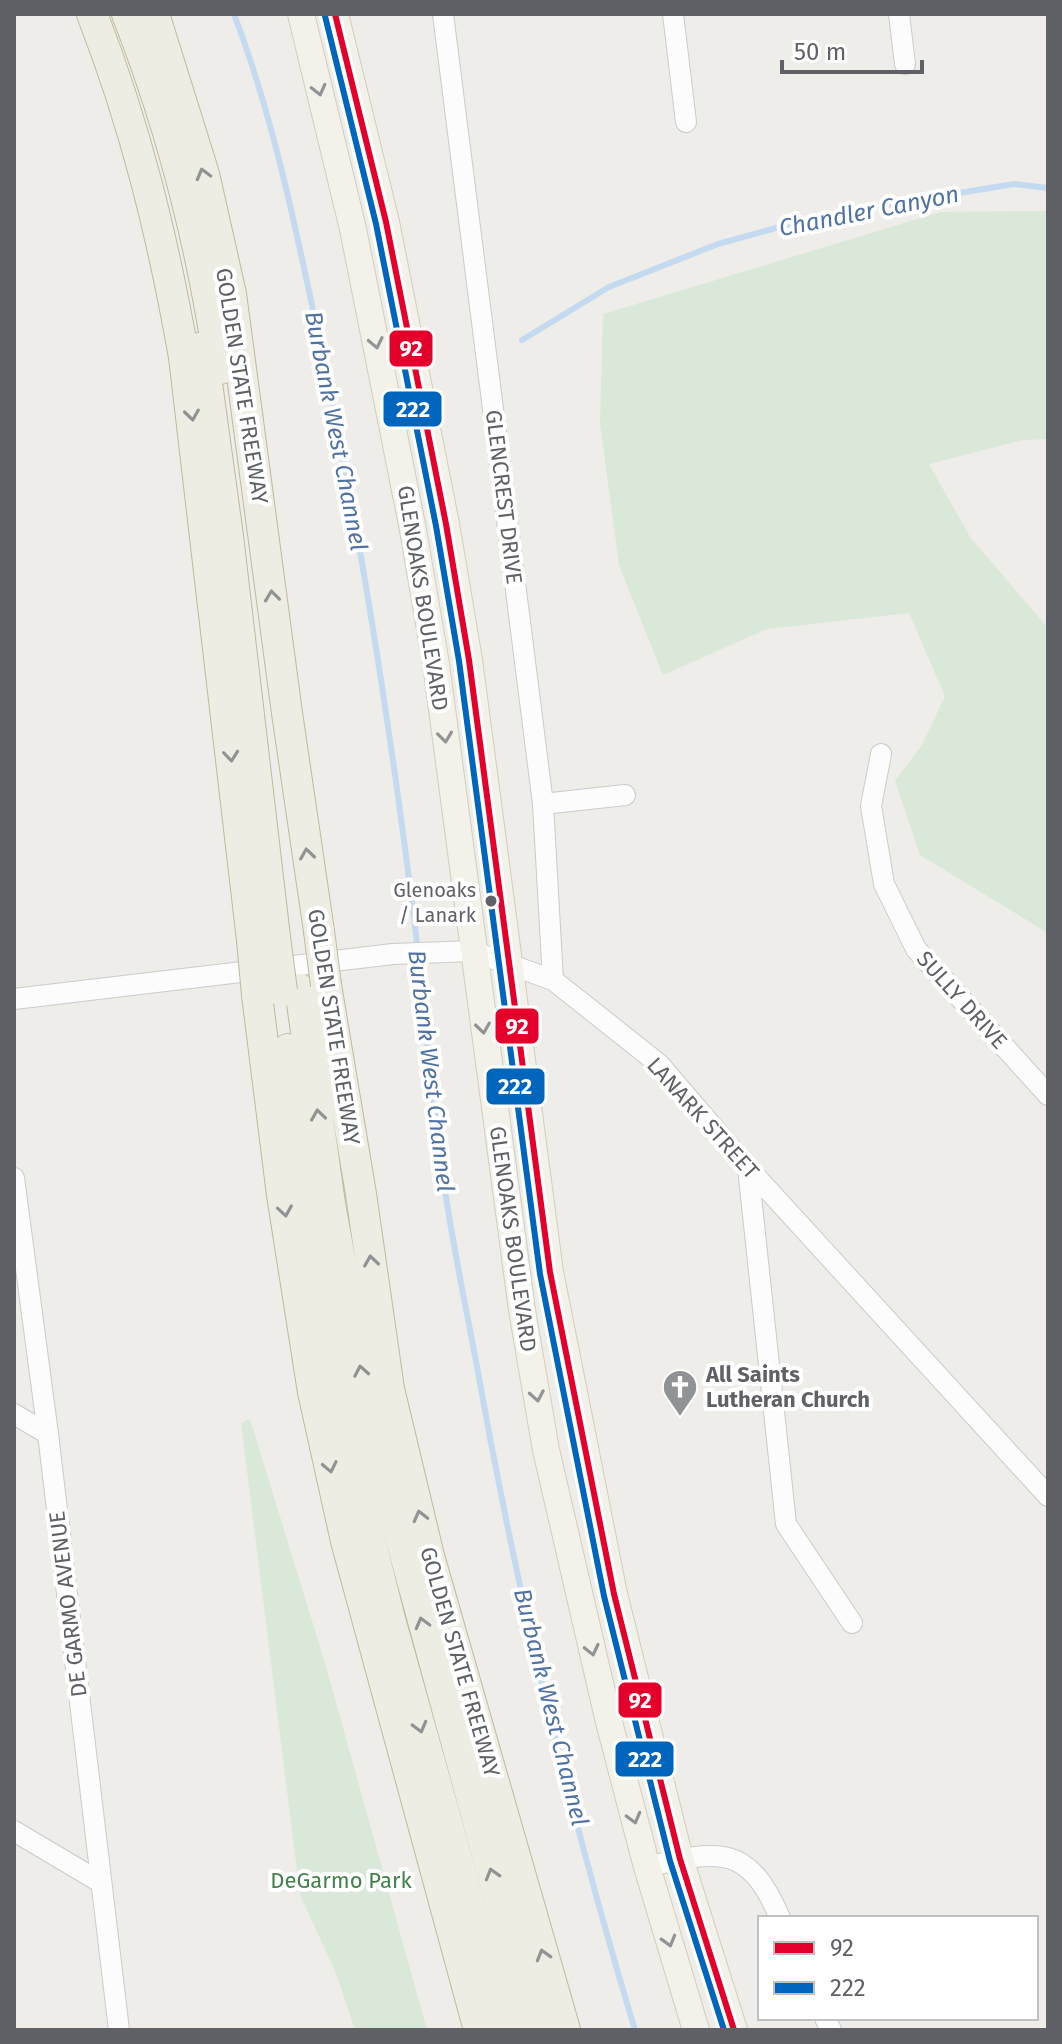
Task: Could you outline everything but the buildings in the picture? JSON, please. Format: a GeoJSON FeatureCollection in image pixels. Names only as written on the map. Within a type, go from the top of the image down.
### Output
{"type":"FeatureCollection","features":[{"type":"Feature","properties":{"kind":"highway","name":"GOLDEN STATE FREEWAY"},"geometry":{"type":"LineString","coordinates":[[92,14],[144,166],[169,274],[285,935],[291,990],[282,1195],[313,1392],[350,1556],[479,2030]]}},
{"type":"Feature","properties":{"kind":"highway"},"geometry":{"type":"LineString","coordinates":[[113,14],[159,148],[187,262],[208,380],[285,935]]}},
{"type":"Feature","properties":{"kind":"highway"},"geometry":{"type":"LineString","coordinates":[[127,14],[142,52],[193,219],[211,311],[231,446],[267,747],[285,935]]}},
{"type":"Feature","properties":{"kind":"highway","name":"GOLDEN STATE FREEWAY"},"geometry":{"type":"LineString","coordinates":[[159,22],[204,174],[231,294],[287,713],[285,935],[291,990],[361,1194],[389,1389],[429,1556],[565,2030]]}},
{"type":"Feature","properties":{"kind":"highway"},"geometry":{"type":"LineString","coordinates":[[291,990],[314,1255],[357,1488],[390,1619],[505,2030]]}},
{"type":"Feature","properties":{"kind":"highway"},"geometry":{"type":"LineString","coordinates":[[291,990],[372,1434],[535,2030]]}},
{"type":"Feature","properties":{"kind":"main road","name":"GLENOAKS BOULEVARD"},"geometry":{"type":"LineString","coordinates":[[301,14],[353,229],[413,530],[436,664],[522,1310],[546,1450],[609,1722],[647,1867],[696,2030]]}},
{"type":"Feature","properties":{"kind":"main road","name":"GLENOAKS BOULEVARD"},"geometry":{"type":"LineString","coordinates":[[335,14],[386,222],[446,524],[469,660],[550,1272],[614,1594],[680,1859],[734,2030]]}},
{"type":"Feature","properties":{"kind":"street","name":"GLENCREST DRIVE"},"geometry":{"type":"LineString","coordinates":[[443,14],[543,804],[553,980]]}},
{"type":"Feature","properties":{"kind":"street"},"geometry":{"type":"LineString","coordinates":[[673,14],[686,122]]}},
{"type":"Feature","properties":{"kind":"street"},"geometry":{"type":"LineString","coordinates":[[899,14],[905,64]]}},
{"type":"Feature","properties":{"kind":"street","name":"SULLY DRIVE"},"geometry":{"type":"LineString","coordinates":[[881,754],[871,806],[884,884],[909,936],[916,949],[1048,1095]]}},
{"type":"Feature","properties":{"kind":"street"},"geometry":{"type":"LineString","coordinates":[[543,804],[625,795]]}},
{"type":"Feature","properties":{"kind":"street","name":"LANARK STREET"},"geometry":{"type":"LineString","coordinates":[[14,999],[393,954],[444,951],[472,951],[553,980],[659,1064],[748,1168],[1048,1496]]}},
{"type":"Feature","properties":{"kind":"street"},"geometry":{"type":"LineString","coordinates":[[748,1168],[786,1524],[852,1623]]}},
{"type":"Feature","properties":{"kind":"street","name":"DE GARMO AVENUE"},"geometry":{"type":"LineString","coordinates":[[14,1178],[48,1434],[119,2030]]}},
{"type":"Feature","properties":{"kind":"street"},"geometry":{"type":"LineString","coordinates":[[14,1414],[48,1434]]}},
{"type":"Feature","properties":{"kind":"street"},"geometry":{"type":"LineString","coordinates":[[14,1831],[100,1882]]}},
{"type":"Feature","properties":{"kind":"street"},"geometry":{"type":"LineString","coordinates":[[647,1867],[700,1855],[721,1856],[747,1865],[758,1876],[779,1916]]}},
{"type":"Feature","properties":{"kind":"green space"},"geometry":{"type":"Polygon","coordinates":[[[1048,211],[1048,439],[1023,440],[929,464],[970,537],[1048,628],[1048,933],[920,855],[895,781],[922,745],[945,696],[909,613],[767,629],[663,675],[619,565],[600,423],[603,314],[941,212],[1048,211]]]}},
{"type":"Feature","properties":{"kind":"green space","name":"DeGarmo Park"},"geometry":{"type":"Polygon","coordinates":[[[250,1419],[325,1663],[427,2030],[355,2030],[336,1973],[300,1895],[241,1423],[250,1419]]]}},
{"type":"Feature","properties":{"kind":"waterway","name":"Burbank West Channel"},"geometry":{"type":"LineString","coordinates":[[234,14],[260,90],[281,168],[346,473],[395,775],[444,1186],[507,1526],[565,1779],[635,2030]]}},
{"type":"Feature","properties":{"kind":"waterway","name":"Chandler Canyon"},"geometry":{"type":"LineString","coordinates":[[522,340],[609,287],[718,244],[819,216],[1014,184],[1048,188]]}},
{"type":"Feature","properties":{"kind":"transit line","name":"92"},"geometry":{"type":"LineString","coordinates":[[335,14],[386,222],[446,524],[469,660],[550,1272],[614,1594],[680,1859],[734,2030]]}},
{"type":"Feature","properties":{"kind":"transit line","name":"222"},"geometry":{"type":"LineString","coordinates":[[325,16],[376,224],[436,526],[459,661],[540,1274],[604,1596],[670,1861],[724,2030]]}},
{"type":"Feature","properties":{"kind":"place","name":"Glenoaks / Lanark"},"geometry":{"type":"Point","coordinates":[491,901]}},
{"type":"Feature","properties":{"kind":"place","name":"All Saints Lutheran Church"},"geometry":{"type":"Point","coordinates":[680,1418]}}]}
